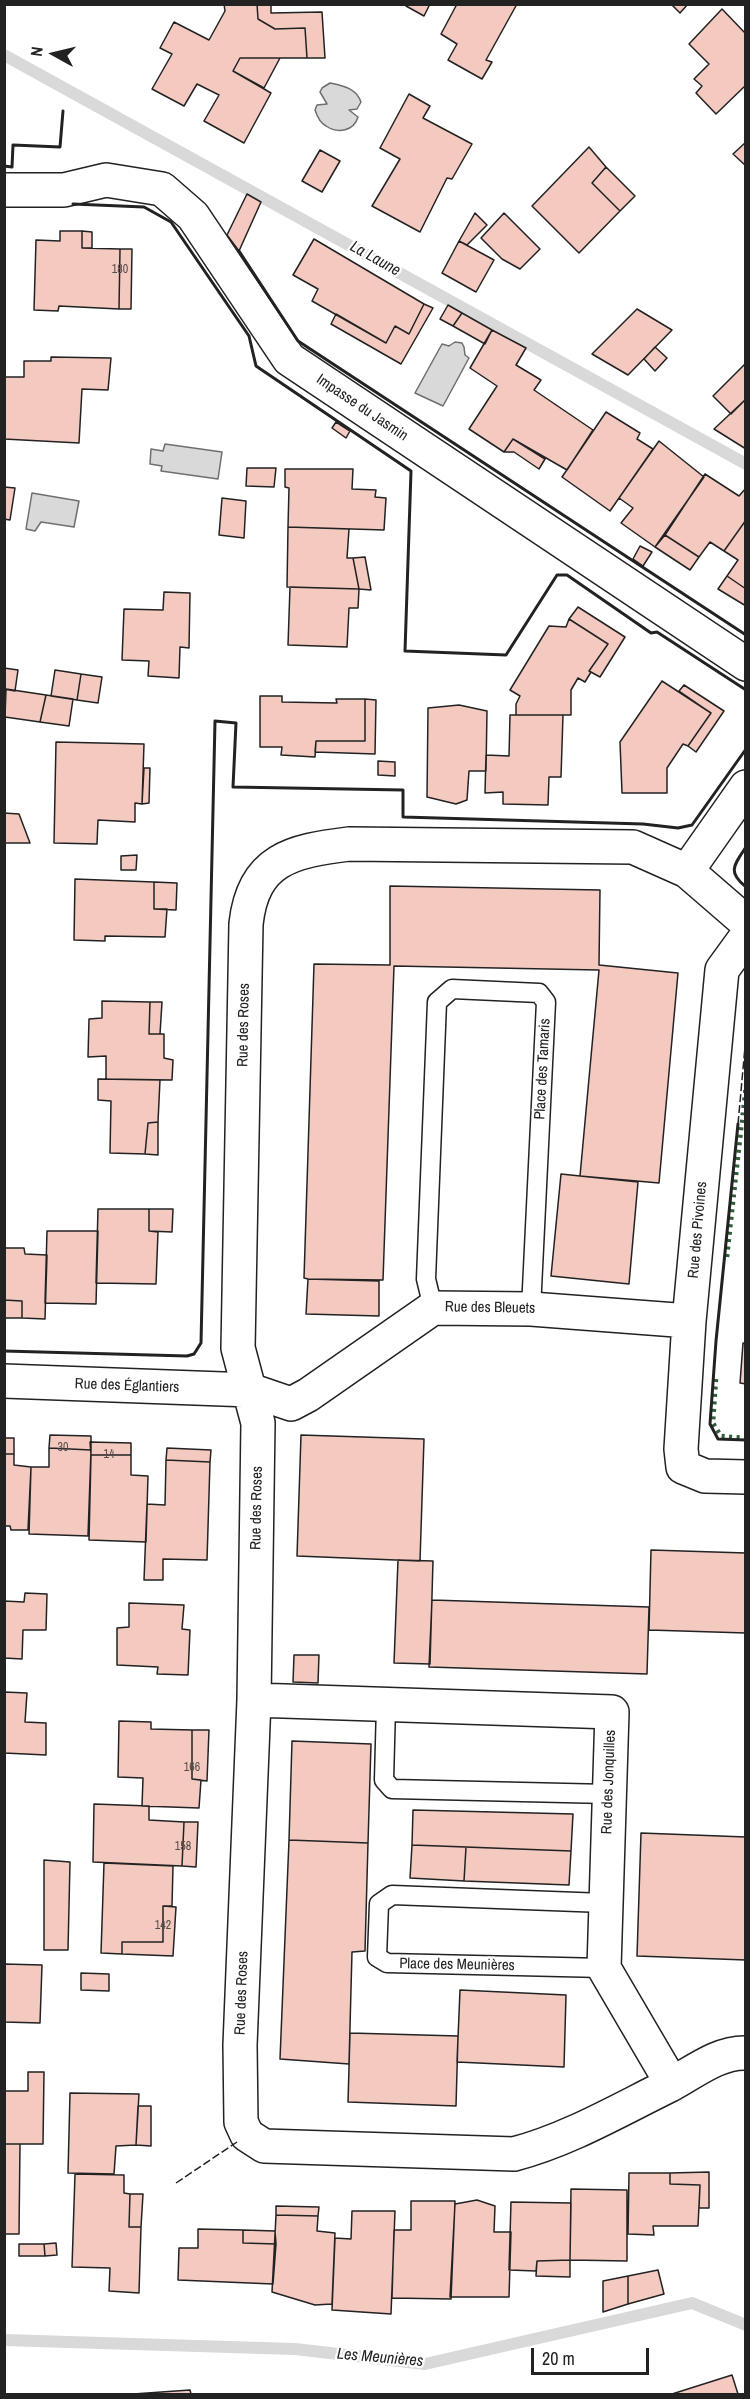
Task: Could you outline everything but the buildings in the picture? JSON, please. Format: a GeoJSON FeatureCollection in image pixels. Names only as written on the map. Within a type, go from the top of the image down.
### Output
{"type":"FeatureCollection","features":[{"type":"Feature","properties":{"kind":"street","name":"Impasse du Jasmin"},"geometry":{"type":"LineString","coordinates":[[4,190],[64,190],[106,180],[162,189],[193,216],[289,359],[746,663]]}},
{"type":"Feature","properties":{"kind":"street"},"geometry":{"type":"LineString","coordinates":[[687,871],[746,787]]}},
{"type":"Feature","properties":{"kind":"street","name":"Rue des Roses"},"geometry":{"type":"LineString","coordinates":[[746,922],[687,871],[633,847],[349,844],[311,849],[281,859],[268,870],[248,904],[238,1348],[258,1423],[254,1700],[240,2045],[240,2122],[247,2135],[264,2146],[514,2154],[546,2146],[672,2084],[722,2056],[746,2053]]}},
{"type":"Feature","properties":{"kind":"street","name":"Rue des Pivoines"},"geometry":{"type":"LineString","coordinates":[[746,937],[722,970],[690,1321],[681,1449],[683,1467],[705,1476],[746,1477]]}},
{"type":"Feature","properties":{"kind":"street","name":"Rue des Bleuets"},"geometry":{"type":"LineString","coordinates":[[250,1390],[291,1404],[308,1395],[433,1308],[531,1309],[690,1321]]}},
{"type":"Feature","properties":{"kind":"street","name":"Rue des Églantiers"},"geometry":{"type":"LineString","coordinates":[[4,1381],[250,1390]]}},
{"type":"Feature","properties":{"kind":"street","name":"Rue des Jonquilles"},"geometry":{"type":"LineString","coordinates":[[254,1700],[612,1712],[604,1903],[604,1968]]}},
{"type":"Feature","properties":{"kind":"street"},"geometry":{"type":"LineString","coordinates":[[604,1968],[672,2084]]}},
{"type":"Feature","properties":{"kind":"lane","name":"Place des Tamaris"},"geometry":{"type":"LineString","coordinates":[[433,1308],[426,1279],[437,1002],[452,989],[539,993],[546,1002],[531,1309]]}},
{"type":"Feature","properties":{"kind":"lane"},"geometry":{"type":"LineString","coordinates":[[386,1706],[384,1780],[392,1789],[608,1794]]}},
{"type":"Feature","properties":{"kind":"lane","name":"Place des Meunières"},"geometry":{"type":"LineString","coordinates":[[604,1903],[392,1895],[379,1904],[377,1956],[387,1963],[604,1968]]}},
{"type":"Feature","properties":{"kind":"shaded area"},"geometry":{"type":"Polygon","coordinates":[[[330,83],[352,91],[361,102],[357,109],[349,110],[358,117],[353,125],[345,130],[336,130],[324,125],[315,110],[317,105],[327,104],[320,92],[330,83]]]}},
{"type":"Feature","properties":{"kind":"shaded area"},"geometry":{"type":"Polygon","coordinates":[[[455,342],[462,343],[465,355],[469,358],[443,406],[415,393],[442,344],[449,346],[455,342]]]}},
{"type":"Feature","properties":{"kind":"shaded area"},"geometry":{"type":"Polygon","coordinates":[[[165,444],[222,452],[218,479],[161,471],[162,466],[150,464],[151,449],[163,451],[165,444]]]}},
{"type":"Feature","properties":{"kind":"shaded area"},"geometry":{"type":"Polygon","coordinates":[[[32,493],[79,501],[74,527],[41,522],[35,531],[26,529],[32,493]]]}},
{"type":"Feature","properties":{"kind":"waterway","name":"La Laune"},"geometry":{"type":"LineString","coordinates":[[4,55],[746,464]]}},
{"type":"Feature","properties":{"kind":"waterway","name":"Les Meunières"},"geometry":{"type":"LineString","coordinates":[[4,2340],[295,2349],[425,2364],[692,2303],[746,2325]]}},
{"type":"Feature","properties":{"kind":"hedge"},"geometry":{"type":"LineString","coordinates":[[727,1257],[746,1085]]}},
{"type":"Feature","properties":{"kind":"hedge"},"geometry":{"type":"LineString","coordinates":[[716,1379],[713,1423],[721,1436],[746,1438]]}},
{"type":"Feature","properties":{"kind":"fence"},"geometry":{"type":"LineString","coordinates":[[738,1124],[746,1036]]}},
{"type":"Feature","properties":{"kind":"fence"},"geometry":{"type":"LineString","coordinates":[[176,2183],[237,2142]]}},
{"type":"Feature","properties":{"kind":"wall"},"geometry":{"type":"LineString","coordinates":[[4,166],[12,167],[13,145],[60,147],[63,111]]}},
{"type":"Feature","properties":{"kind":"wall"},"geometry":{"type":"LineString","coordinates":[[73,204],[144,207],[171,222],[249,336],[256,366],[411,471],[405,651],[506,655],[557,575],[567,575],[651,633],[657,632],[746,690]]}},
{"type":"Feature","properties":{"kind":"wall"},"geometry":{"type":"LineString","coordinates":[[239,251],[298,341],[746,635]]}},
{"type":"Feature","properties":{"kind":"wall"},"geometry":{"type":"LineString","coordinates":[[4,1351],[187,1356],[194,1354],[201,1343],[215,721],[236,723],[233,787],[403,790],[403,817],[643,824],[678,828],[692,825],[746,749]]}},
{"type":"Feature","properties":{"kind":"wall"},"geometry":{"type":"LineString","coordinates":[[746,847],[734,868],[736,877],[746,887]]}},
{"type":"Feature","properties":{"kind":"wall"},"geometry":{"type":"LineString","coordinates":[[738,1124],[710,1424],[718,1439],[746,1440]]}}]}
